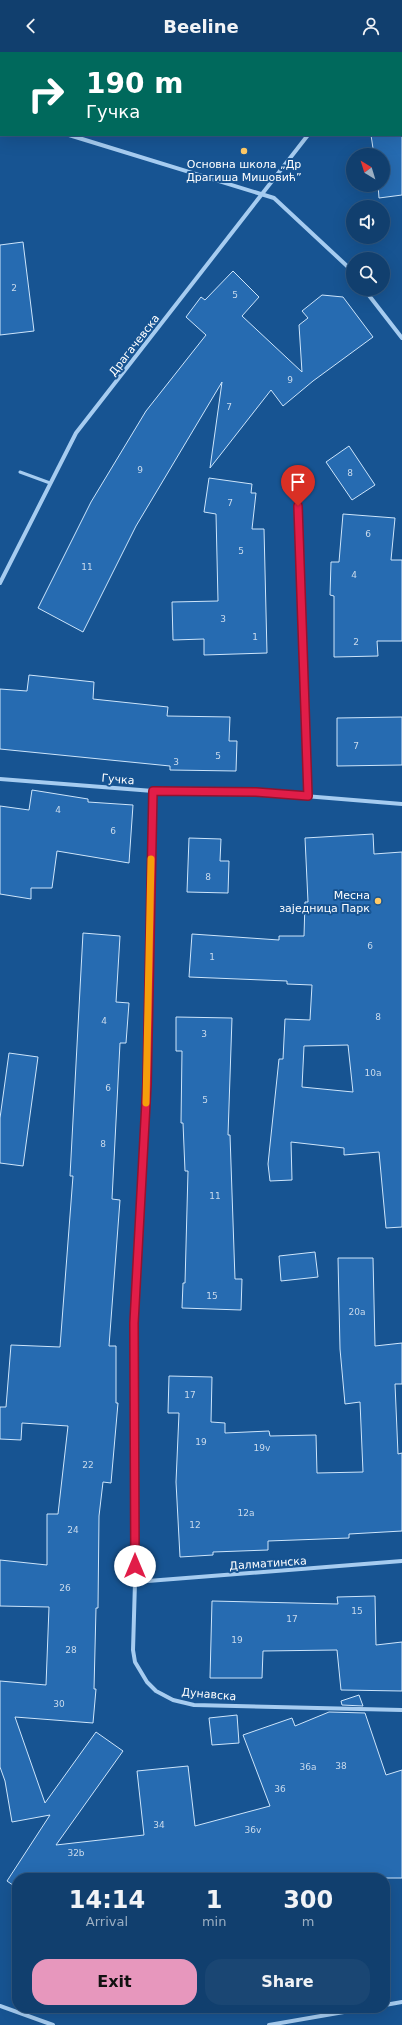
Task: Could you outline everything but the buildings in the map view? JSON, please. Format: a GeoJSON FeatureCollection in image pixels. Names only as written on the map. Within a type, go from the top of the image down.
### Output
{"type":"FeatureCollection","features":[{"type":"Feature","properties":{"kind":"street"},"geometry":{"type":"LineString","coordinates":[[72,136],[274,198],[346,266]]}},
{"type":"Feature","properties":{"kind":"street","name":"Драгачевска"},"geometry":{"type":"LineString","coordinates":[[0,584],[76,434],[264,194],[307,136]]}},
{"type":"Feature","properties":{"kind":"street"},"geometry":{"type":"LineString","coordinates":[[369,296],[402,338]]}},
{"type":"Feature","properties":{"kind":"street","name":"Гучка"},"geometry":{"type":"LineString","coordinates":[[0,779],[153,791],[256,792],[402,804]]}},
{"type":"Feature","properties":{"kind":"street","name":"Дунавска"},"geometry":{"type":"LineString","coordinates":[[153,791],[147,1084],[134,1323],[134,1662],[147,1682],[156,1691],[173,1700],[194,1705],[402,1710]]}},
{"type":"Feature","properties":{"kind":"street","name":"Далматинска"},"geometry":{"type":"LineString","coordinates":[[135,1582],[402,1561]]}},
{"type":"Feature","properties":{"kind":"street"},"geometry":{"type":"LineString","coordinates":[[390,2004],[402,2002]]}},
{"type":"Feature","properties":{"kind":"street"},"geometry":{"type":"LineString","coordinates":[[0,2006],[12,2010]]}},
{"type":"Feature","properties":{"kind":"street"},"geometry":{"type":"LineString","coordinates":[[20,2013],[54,2025]]}},
{"type":"Feature","properties":{"kind":"street"},"geometry":{"type":"LineString","coordinates":[[269,2025],[338,2013]]}},
{"type":"Feature","properties":{"kind":"lane"},"geometry":{"type":"LineString","coordinates":[[20,472],[50,484]]}},
{"type":"Feature","properties":{"kind":"lane"},"geometry":{"type":"LineString","coordinates":[[298,506],[308,796]]}},
{"type":"Feature","properties":{"kind":"slow traffic"},"geometry":{"type":"LineString","coordinates":[[146,1103],[151,859]]}},
{"type":"Feature","properties":{"kind":"place","name":"Основна школа „Др Драгиша Мишовић”"},"geometry":{"type":"Point","coordinates":[244,151]}},
{"type":"Feature","properties":{"kind":"place","name":"Месна заједница Парк"},"geometry":{"type":"Point","coordinates":[378,901]}},
{"type":"Feature","properties":{"kind":"route"},"geometry":{"type":"LineString","coordinates":[[135,1566],[134,1323],[147,1084],[153,791],[256,792],[308,796],[298,506]]}}]}
